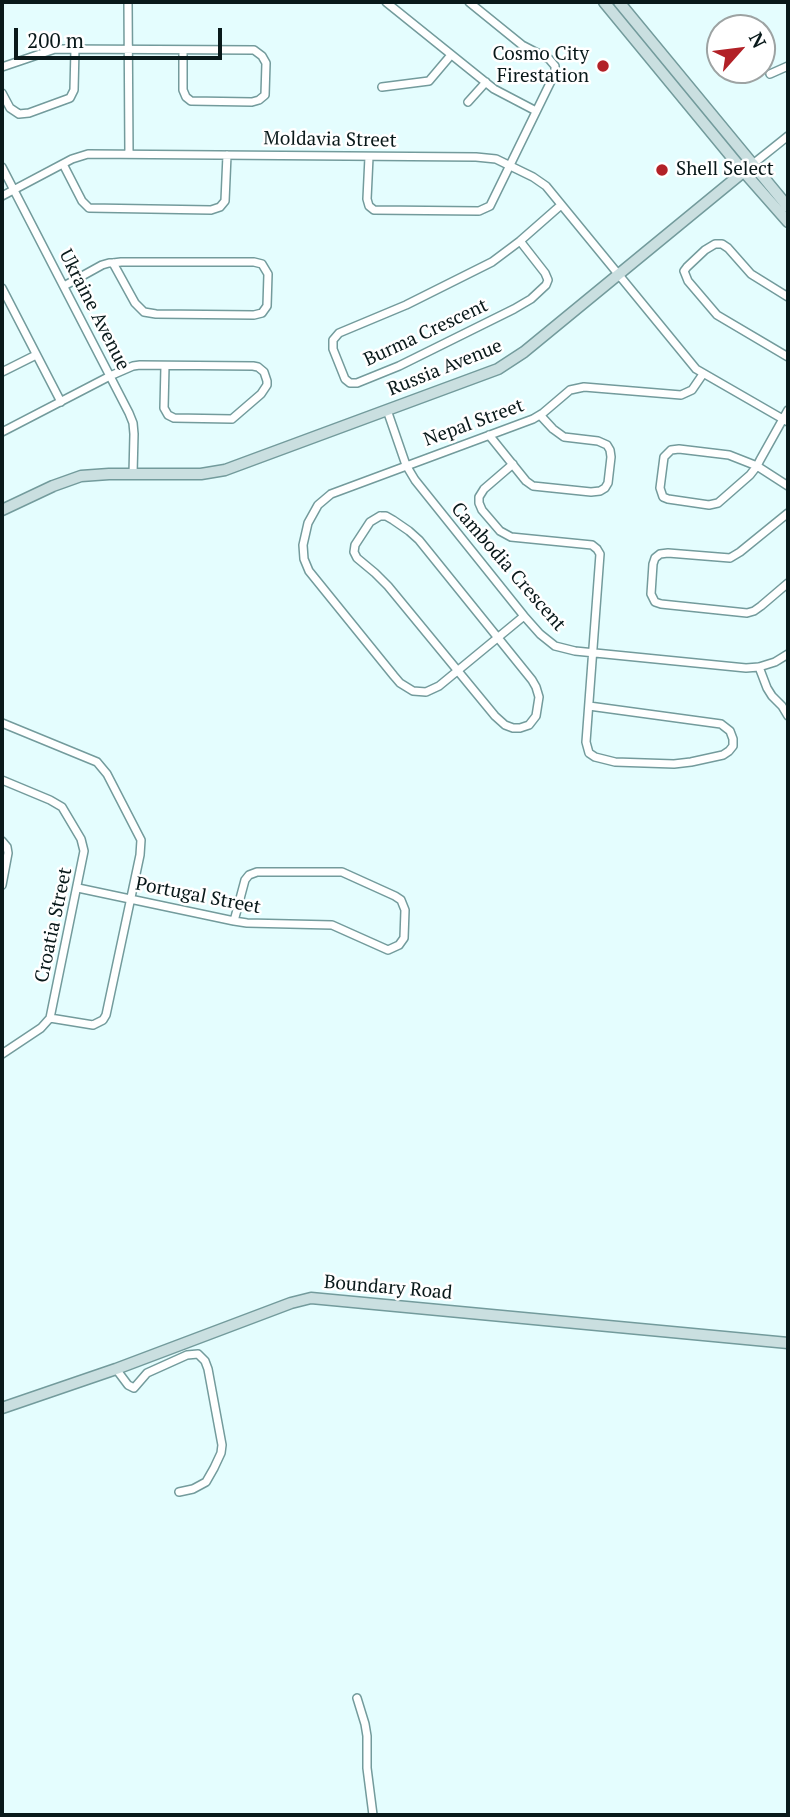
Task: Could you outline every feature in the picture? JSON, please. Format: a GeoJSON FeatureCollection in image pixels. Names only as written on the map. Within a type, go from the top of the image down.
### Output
{"type":"FeatureCollection","features":[{"type":"Feature","properties":{"kind":"street"},"geometry":{"type":"LineString","coordinates":[[128,2],[130,154]]}},
{"type":"Feature","properties":{"kind":"street"},"geometry":{"type":"LineString","coordinates":[[386,2],[498,91],[536,111]]}},
{"type":"Feature","properties":{"kind":"street"},"geometry":{"type":"LineString","coordinates":[[369,157],[367,199],[369,206],[377,211],[483,211],[488,208],[555,72],[554,63],[522,45],[469,2]]}},
{"type":"Feature","properties":{"kind":"street"},"geometry":{"type":"LineString","coordinates":[[604,2],[788,222]]}},
{"type":"Feature","properties":{"kind":"street"},"geometry":{"type":"LineString","coordinates":[[619,2],[788,207]]}},
{"type":"Feature","properties":{"kind":"street"},"geometry":{"type":"LineString","coordinates":[[2,67],[52,50],[128,49],[257,51],[266,65],[264,97],[252,102],[194,102],[188,99],[183,90],[183,50]]}},
{"type":"Feature","properties":{"kind":"street"},"geometry":{"type":"LineString","coordinates":[[2,93],[12,110],[21,114],[69,97],[74,90],[75,50]]}},
{"type":"Feature","properties":{"kind":"street"},"geometry":{"type":"LineString","coordinates":[[382,87],[429,81],[451,55]]}},
{"type":"Feature","properties":{"kind":"street"},"geometry":{"type":"LineString","coordinates":[[468,102],[486,82]]}},
{"type":"Feature","properties":{"kind":"street"},"geometry":{"type":"LineString","coordinates":[[753,164],[788,136]]}},
{"type":"Feature","properties":{"kind":"street","name":"Moldavia Street"},"geometry":{"type":"LineString","coordinates":[[2,196],[85,154],[495,159],[540,182],[618,275]]}},
{"type":"Feature","properties":{"kind":"street"},"geometry":{"type":"LineString","coordinates":[[63,164],[84,204],[92,209],[211,209],[220,207],[225,201],[227,155]]}},
{"type":"Feature","properties":{"kind":"street","name":"Russia Avenue"},"geometry":{"type":"LineString","coordinates":[[2,510],[74,478],[101,474],[201,474],[225,470],[504,366],[753,164]]}},
{"type":"Feature","properties":{"kind":"street","name":"Ukraine Avenue"},"geometry":{"type":"LineString","coordinates":[[2,167],[133,423],[133,474]]}},
{"type":"Feature","properties":{"kind":"street","name":"Burma Crescent"},"geometry":{"type":"LineString","coordinates":[[520,241],[548,280],[531,299],[399,366],[357,383],[350,383],[345,379],[333,349],[333,340],[339,333],[407,305],[492,262],[561,205]]}},
{"type":"Feature","properties":{"kind":"street"},"geometry":{"type":"LineString","coordinates":[[788,297],[751,274],[728,247],[722,244],[705,250],[684,271],[688,281],[717,315],[788,357]]}},
{"type":"Feature","properties":{"kind":"street"},"geometry":{"type":"LineString","coordinates":[[64,286],[102,265],[113,263],[258,263],[268,274],[267,306],[262,313],[254,315],[144,312],[135,303],[113,263]]}},
{"type":"Feature","properties":{"kind":"street"},"geometry":{"type":"LineString","coordinates":[[618,275],[689,361],[703,374],[785,420]]}},
{"type":"Feature","properties":{"kind":"street"},"geometry":{"type":"LineString","coordinates":[[2,288],[61,402]]}},
{"type":"Feature","properties":{"kind":"street"},"geometry":{"type":"LineString","coordinates":[[2,372],[36,355]]}},
{"type":"Feature","properties":{"kind":"street"},"geometry":{"type":"LineString","coordinates":[[2,432],[133,366],[165,366],[253,366],[264,372],[267,385],[261,394],[232,419],[174,418],[167,415],[164,408],[165,366]]}},
{"type":"Feature","properties":{"kind":"street","name":"Nepal Street"},"geometry":{"type":"LineString","coordinates":[[457,670],[426,692],[413,691],[400,683],[313,576],[304,559],[303,545],[308,523],[322,500],[340,489],[540,415],[567,392],[578,388],[681,395],[692,390],[703,374]]}},
{"type":"Feature","properties":{"kind":"street","name":"Cambodia Crescent"},"geometry":{"type":"LineString","coordinates":[[387,410],[406,465],[419,486],[540,635],[555,646],[593,653],[746,668],[760,667],[788,654]]}},
{"type":"Feature","properties":{"kind":"street"},"geometry":{"type":"LineString","coordinates":[[788,410],[785,420],[757,466],[722,500],[714,505],[668,499],[663,497],[660,491],[664,457],[674,449],[729,455],[757,466],[788,486]]}},
{"type":"Feature","properties":{"kind":"street"},"geometry":{"type":"LineString","coordinates":[[489,435],[526,481],[538,487],[597,492],[607,486],[611,457],[607,445],[598,441],[564,437],[552,429],[540,415]]}},
{"type":"Feature","properties":{"kind":"street"},"geometry":{"type":"LineString","coordinates":[[513,464],[484,489],[478,500],[480,507],[500,531],[508,536],[587,544],[597,549],[600,558],[586,746],[591,755],[621,762],[681,764],[726,754],[733,746],[730,731],[721,724],[589,706]]}},
{"type":"Feature","properties":{"kind":"street"},"geometry":{"type":"LineString","coordinates":[[788,513],[730,558],[660,554],[654,560],[651,594],[655,602],[662,604],[747,613],[761,606],[788,583]]}},
{"type":"Feature","properties":{"kind":"street"},"geometry":{"type":"LineString","coordinates":[[386,516],[409,531],[532,680],[539,697],[536,716],[529,725],[517,729],[509,727],[501,722],[457,670],[382,580],[355,555],[355,545],[370,522],[377,517],[386,516]]}},
{"type":"Feature","properties":{"kind":"street"},"geometry":{"type":"LineString","coordinates":[[457,670],[500,641],[524,616]]}},
{"type":"Feature","properties":{"kind":"street"},"geometry":{"type":"LineString","coordinates":[[760,667],[767,688],[776,702],[785,703],[788,716]]}},
{"type":"Feature","properties":{"kind":"street"},"geometry":{"type":"LineString","coordinates":[[2,723],[97,761],[105,771],[141,840],[105,1018],[93,1025],[50,1018],[41,1028],[2,1054]]}},
{"type":"Feature","properties":{"kind":"street","name":"Croatia Street"},"geometry":{"type":"LineString","coordinates":[[2,780],[50,800],[65,810],[81,839],[84,851],[50,1018]]}},
{"type":"Feature","properties":{"kind":"street"},"geometry":{"type":"LineString","coordinates":[[2,841],[8,853],[2,885]]}},
{"type":"Feature","properties":{"kind":"street","name":"Portugal Street"},"geometry":{"type":"LineString","coordinates":[[78,888],[234,921],[260,925],[328,924],[392,949],[404,938],[405,910],[404,904],[395,896],[342,872],[257,872],[248,875],[243,884],[234,921]]}},
{"type":"Feature","properties":{"kind":"street","name":"Boundary Road"},"geometry":{"type":"LineString","coordinates":[[2,1408],[116,1369],[291,1303],[316,1298],[788,1343]]}},
{"type":"Feature","properties":{"kind":"street"},"geometry":{"type":"LineString","coordinates":[[116,1369],[128,1385],[134,1388],[147,1373],[187,1355],[198,1354],[205,1361],[222,1445],[221,1453],[206,1482],[179,1492]]}},
{"type":"Feature","properties":{"kind":"street"},"geometry":{"type":"LineString","coordinates":[[357,1698],[367,1737],[367,1768],[373,1815]]}},
{"type":"Feature","properties":{"kind":"place","name":"Cosmo City Firestation"},"geometry":{"type":"Point","coordinates":[603,66]}},
{"type":"Feature","properties":{"kind":"place","name":"Shell Select"},"geometry":{"type":"Point","coordinates":[662,170]}}]}
